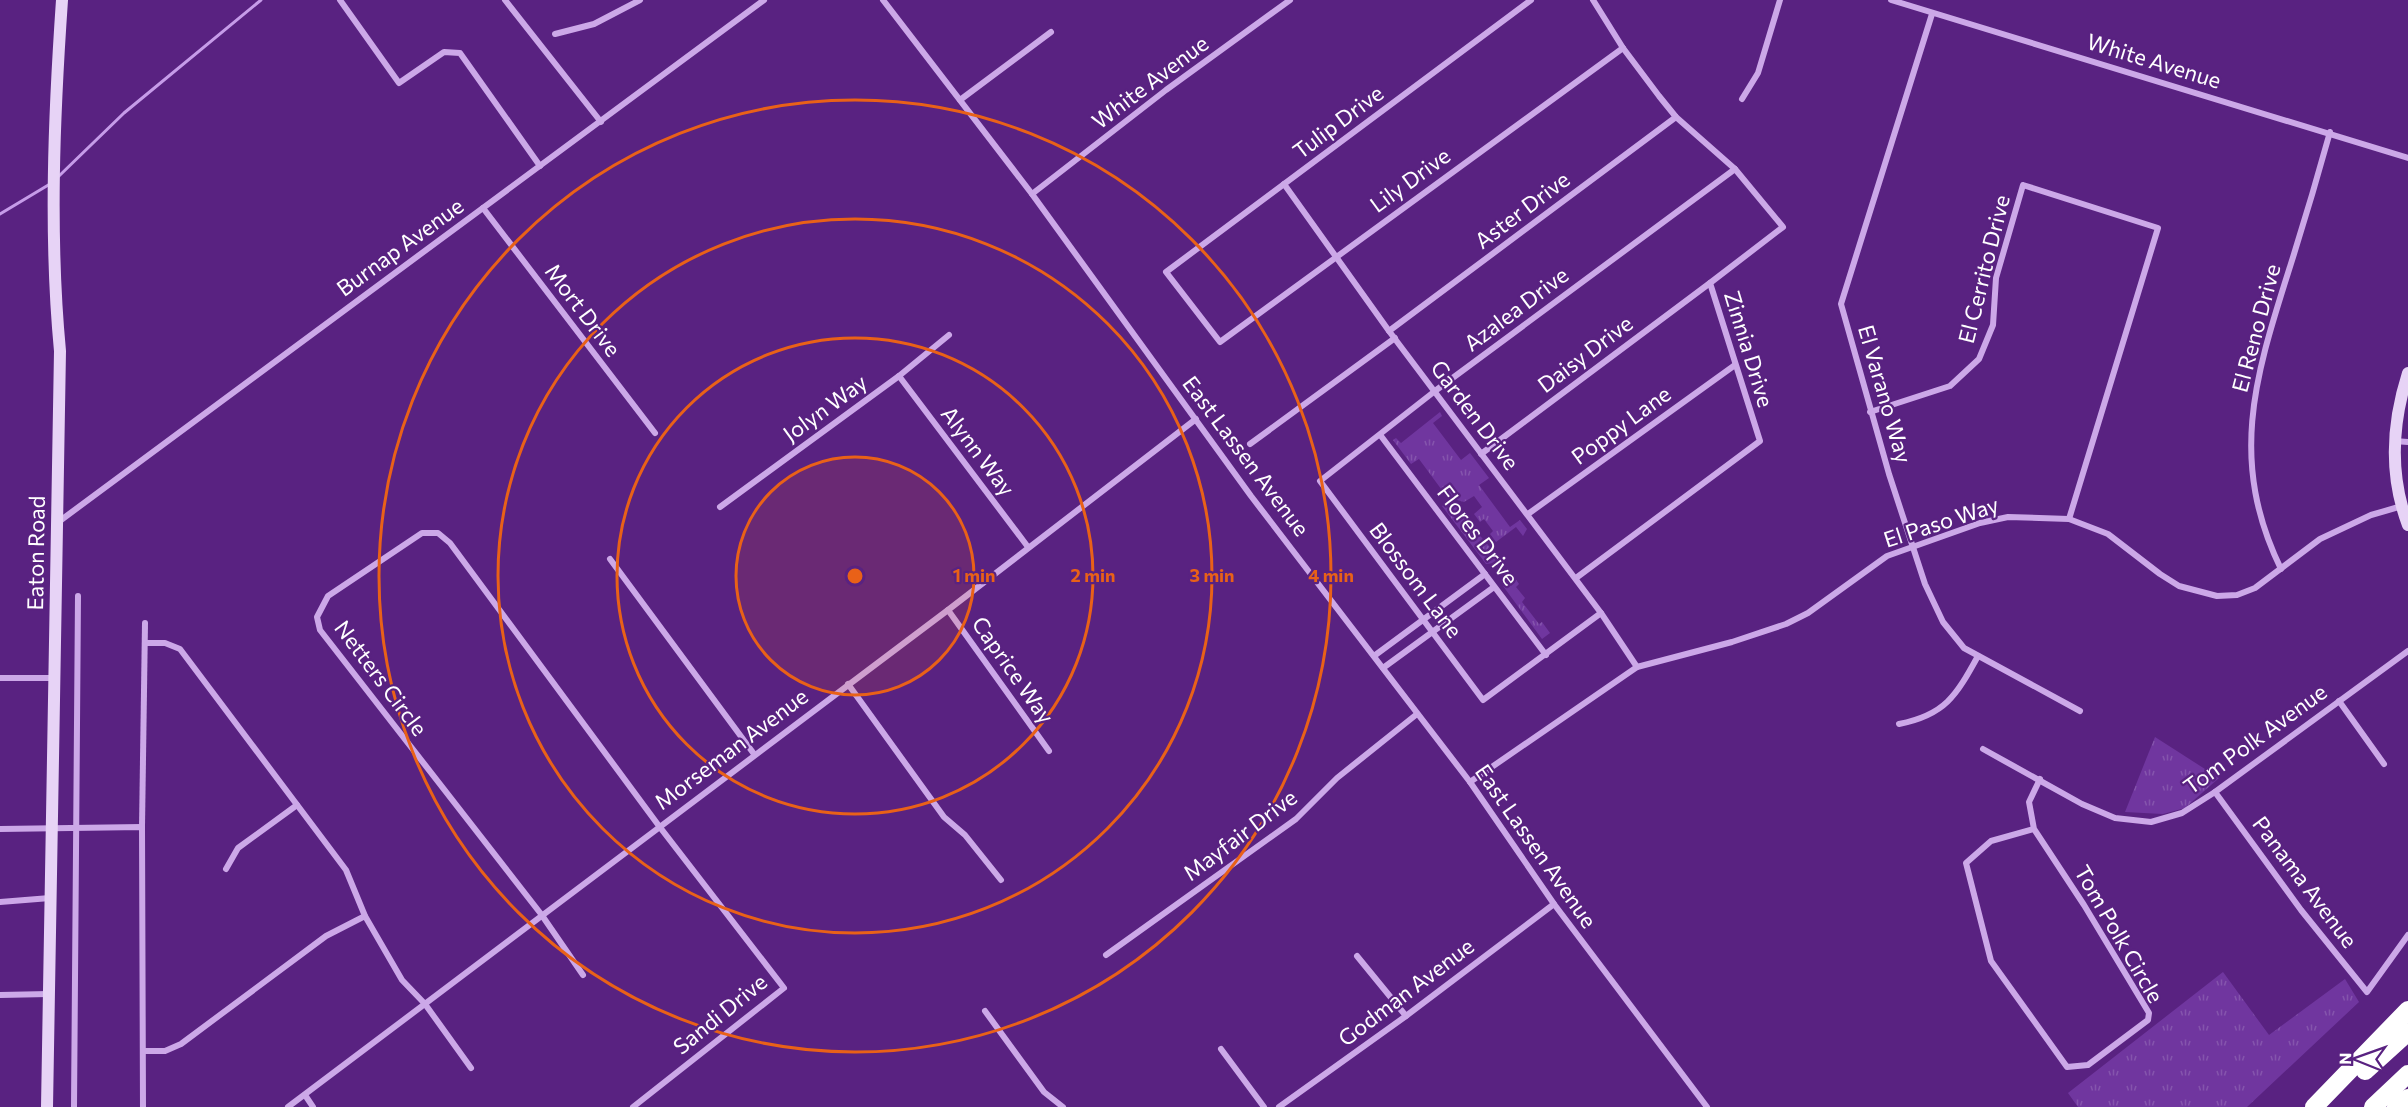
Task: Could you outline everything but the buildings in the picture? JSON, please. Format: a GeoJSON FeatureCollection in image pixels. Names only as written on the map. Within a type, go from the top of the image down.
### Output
{"type":"FeatureCollection","features":[{"type":"Feature","properties":{"kind":"highway"},"geometry":{"type":"LineString","coordinates":[[2314,1107],[2408,1010]]}},
{"type":"Feature","properties":{"kind":"highway"},"geometry":{"type":"LineString","coordinates":[[2326,1107],[2408,1032]]}},
{"type":"Feature","properties":{"kind":"highway"},"geometry":{"type":"LineString","coordinates":[[2373,1107],[2408,1074]]}},
{"type":"Feature","properties":{"kind":"highway"},"geometry":{"type":"LineString","coordinates":[[2396,1107],[2408,1098]]}},
{"type":"Feature","properties":{"kind":"street","name":"Eaton Road"},"geometry":{"type":"LineString","coordinates":[[47,1107],[60,351],[55,295],[55,164],[62,0]]}},
{"type":"Feature","properties":{"kind":"street"},"geometry":{"type":"LineString","coordinates":[[340,0],[399,83],[444,52],[460,53],[540,166]]}},
{"type":"Feature","properties":{"kind":"street"},"geometry":{"type":"LineString","coordinates":[[505,0],[601,122]]}},
{"type":"Feature","properties":{"kind":"street"},"geometry":{"type":"LineString","coordinates":[[555,34],[594,24],[640,0]]}},
{"type":"Feature","properties":{"kind":"street","name":"Burnap Avenue"},"geometry":{"type":"LineString","coordinates":[[57,522],[764,0]]}},
{"type":"Feature","properties":{"kind":"street","name":"East Lassen Avenue"},"geometry":{"type":"LineString","coordinates":[[883,0],[1032,194],[1196,419],[1470,782],[1554,904],[1707,1107]]}},
{"type":"Feature","properties":{"kind":"street","name":"White Avenue"},"geometry":{"type":"LineString","coordinates":[[1032,194],[1166,90],[1290,0]]}},
{"type":"Feature","properties":{"kind":"street","name":"Tulip Drive"},"geometry":{"type":"LineString","coordinates":[[1220,342],[1166,272],[1531,0]]}},
{"type":"Feature","properties":{"kind":"street","name":"Zinnia Drive"},"geometry":{"type":"LineString","coordinates":[[1576,578],[1760,441],[1710,283],[1783,228],[1736,169],[1676,117],[1623,48],[1593,0]]}},
{"type":"Feature","properties":{"kind":"street"},"geometry":{"type":"LineString","coordinates":[[1743,99],[1758,73],[1780,0]]}},
{"type":"Feature","properties":{"kind":"street","name":"White Avenue"},"geometry":{"type":"LineString","coordinates":[[1890,0],[2330,132],[2408,158]]}},
{"type":"Feature","properties":{"kind":"street","name":"El Varano Way"},"geometry":{"type":"LineString","coordinates":[[1932,14],[1841,304],[1870,412],[1929,593],[1943,622],[1959,643],[1978,656],[2080,711]]}},
{"type":"Feature","properties":{"kind":"street"},"geometry":{"type":"LineString","coordinates":[[960,100],[1051,32]]}},
{"type":"Feature","properties":{"kind":"street","name":"Lily Drive"},"geometry":{"type":"LineString","coordinates":[[1220,342],[1623,48]]}},
{"type":"Feature","properties":{"kind":"street","name":"Aster Drive"},"geometry":{"type":"LineString","coordinates":[[1389,331],[1676,117]]}},
{"type":"Feature","properties":{"kind":"street","name":"El Reno Drive"},"geometry":{"type":"LineString","coordinates":[[2281,570],[2265,536],[2255,498],[2251,464],[2256,386],[2268,334],[2330,132]]}},
{"type":"Feature","properties":{"kind":"street","name":"Azalea Drive"},"geometry":{"type":"LineString","coordinates":[[1320,481],[1381,436],[1435,391],[1736,169]]}},
{"type":"Feature","properties":{"kind":"street","name":"Garden Drive"},"geometry":{"type":"LineString","coordinates":[[1284,184],[1389,331],[1576,578],[1637,667]]}},
{"type":"Feature","properties":{"kind":"street","name":"El Cerrito Drive"},"geometry":{"type":"LineString","coordinates":[[1870,412],[1950,386],[1980,359],[1993,325],[1996,278],[2023,185],[2158,228],[2069,519]]}},
{"type":"Feature","properties":{"kind":"street","name":"Mort Drive"},"geometry":{"type":"LineString","coordinates":[[483,208],[655,434]]}},
{"type":"Feature","properties":{"kind":"street","name":"Daisy Drive"},"geometry":{"type":"LineString","coordinates":[[1481,454],[1710,283]]}},
{"type":"Feature","properties":{"kind":"street","name":"Jolyn Way"},"geometry":{"type":"LineString","coordinates":[[720,507],[899,376],[949,335]]}},
{"type":"Feature","properties":{"kind":"street"},"geometry":{"type":"LineString","coordinates":[[1250,444],[1395,338]]}},
{"type":"Feature","properties":{"kind":"street","name":"Poppy Lane"},"geometry":{"type":"LineString","coordinates":[[1528,514],[1735,365]]}},
{"type":"Feature","properties":{"kind":"street"},"geometry":{"type":"LineString","coordinates":[[2408,373],[2394,441],[2395,469],[2408,525]]}},
{"type":"Feature","properties":{"kind":"street","name":"Alynn Way"},"geometry":{"type":"LineString","coordinates":[[899,376],[1028,547]]}},
{"type":"Feature","properties":{"kind":"street","name":"Morseman Avenue"},"geometry":{"type":"LineString","coordinates":[[288,1107],[948,610],[1196,419]]}},
{"type":"Feature","properties":{"kind":"street","name":"Flores Drive"},"geometry":{"type":"LineString","coordinates":[[1381,436],[1546,655]]}},
{"type":"Feature","properties":{"kind":"street"},"geometry":{"type":"LineString","coordinates":[[2394,441],[2408,442]]}},
{"type":"Feature","properties":{"kind":"street","name":"Blossom Lane"},"geometry":{"type":"LineString","coordinates":[[1320,481],[1482,700],[1546,655]]}},
{"type":"Feature","properties":{"kind":"street","name":"El Paso Way"},"geometry":{"type":"LineString","coordinates":[[1470,782],[1637,667],[1732,642],[1786,624],[1808,613],[1887,556],[1980,523],[2008,517],[2069,519],[2108,534],[2160,574],[2195,592],[2217,596],[2237,595],[2255,588],[2320,539],[2370,515],[2402,506]]}},
{"type":"Feature","properties":{"kind":"street","name":"Netters Circle"},"geometry":{"type":"LineString","coordinates":[[583,975],[542,914],[326,641],[317,617],[328,596],[414,536],[430,531],[445,538],[659,826]]}},
{"type":"Feature","properties":{"kind":"street"},"geometry":{"type":"LineString","coordinates":[[610,559],[754,754]]}},
{"type":"Feature","properties":{"kind":"street"},"geometry":{"type":"LineString","coordinates":[[1374,656],[1485,574]]}},
{"type":"Feature","properties":{"kind":"street"},"geometry":{"type":"LineString","coordinates":[[1383,668],[1494,587]]}},
{"type":"Feature","properties":{"kind":"street"},"geometry":{"type":"LineString","coordinates":[[74,1107],[78,827],[78,596]]}},
{"type":"Feature","properties":{"kind":"street","name":"Caprice Way"},"geometry":{"type":"LineString","coordinates":[[948,610],[1048,751]]}},
{"type":"Feature","properties":{"kind":"street"},"geometry":{"type":"LineString","coordinates":[[1546,655],[1601,613]]}},
{"type":"Feature","properties":{"kind":"street"},"geometry":{"type":"LineString","coordinates":[[142,1107],[145,622]]}},
{"type":"Feature","properties":{"kind":"street"},"geometry":{"type":"LineString","coordinates":[[145,643],[165,643],[180,649],[346,870],[365,916],[402,980],[425,1004],[471,1068]]}},
{"type":"Feature","properties":{"kind":"street","name":"Tom Polk Avenue"},"geometry":{"type":"LineString","coordinates":[[1983,749],[2082,804],[2115,818],[2151,822],[2182,813],[2215,792],[2408,651]]}},
{"type":"Feature","properties":{"kind":"street"},"geometry":{"type":"LineString","coordinates":[[1899,724],[1925,719],[1939,710],[1965,679],[1978,656]]}},
{"type":"Feature","properties":{"kind":"street"},"geometry":{"type":"LineString","coordinates":[[0,678],[54,678]]}},
{"type":"Feature","properties":{"kind":"street"},"geometry":{"type":"LineString","coordinates":[[848,684],[944,817],[965,835],[1001,880]]}},
{"type":"Feature","properties":{"kind":"street"},"geometry":{"type":"LineString","coordinates":[[2339,701],[2384,764]]}},
{"type":"Feature","properties":{"kind":"street","name":"Mayfair Drive"},"geometry":{"type":"LineString","coordinates":[[1106,955],[1296,819],[1337,778],[1417,714]]}},
{"type":"Feature","properties":{"kind":"street","name":"Tom Polk Circle"},"geometry":{"type":"LineString","coordinates":[[2034,829],[1990,841],[1966,863],[1973,896],[1991,961],[2067,1067],[2088,1065],[2140,1027],[2148,1020],[2149,1013],[2084,904],[2034,829],[2029,802],[2040,779]]}},
{"type":"Feature","properties":{"kind":"street","name":"Panama Avenue"},"geometry":{"type":"LineString","coordinates":[[2215,792],[2301,910],[2367,992],[2408,935]]}},
{"type":"Feature","properties":{"kind":"street"},"geometry":{"type":"LineString","coordinates":[[226,869],[238,848],[297,805]]}},
{"type":"Feature","properties":{"kind":"street","name":"Sandi Drive"},"geometry":{"type":"LineString","coordinates":[[633,1107],[784,988],[659,826]]}},
{"type":"Feature","properties":{"kind":"street"},"geometry":{"type":"LineString","coordinates":[[0,829],[142,827]]}},
{"type":"Feature","properties":{"kind":"street"},"geometry":{"type":"LineString","coordinates":[[0,902],[50,898]]}},
{"type":"Feature","properties":{"kind":"street","name":"Godman Avenue"},"geometry":{"type":"LineString","coordinates":[[1279,1107],[1406,1016],[1554,904]]}},
{"type":"Feature","properties":{"kind":"street"},"geometry":{"type":"LineString","coordinates":[[142,1051],[165,1051],[181,1044],[326,936],[365,916]]}},
{"type":"Feature","properties":{"kind":"street"},"geometry":{"type":"LineString","coordinates":[[1357,956],[1406,1016]]}},
{"type":"Feature","properties":{"kind":"street"},"geometry":{"type":"LineString","coordinates":[[0,995],[49,994]]}},
{"type":"Feature","properties":{"kind":"street"},"geometry":{"type":"LineString","coordinates":[[985,1011],[1044,1092],[1063,1107]]}},
{"type":"Feature","properties":{"kind":"street"},"geometry":{"type":"LineString","coordinates":[[1221,1049],[1264,1107]]}},
{"type":"Feature","properties":{"kind":"street"},"geometry":{"type":"LineString","coordinates":[[304,1095],[313,1107]]}},
{"type":"Feature","properties":{"kind":"green space"},"geometry":{"type":"Polygon","coordinates":[[[1440,412],[1442,416],[1433,423],[1461,460],[1470,453],[1489,478],[1479,485],[1510,527],[1520,520],[1527,529],[1523,536],[1516,527],[1496,542],[1490,534],[1493,531],[1484,519],[1480,522],[1474,514],[1482,507],[1474,496],[1464,502],[1447,497],[1419,459],[1411,464],[1393,440],[1396,438],[1401,443],[1440,412]]]}},
{"type":"Feature","properties":{"kind":"green space"},"geometry":{"type":"Polygon","coordinates":[[[1449,502],[1459,505],[1477,528],[1475,530],[1503,562],[1486,564],[1442,506],[1449,502]]]}},
{"type":"Feature","properties":{"kind":"green space"},"geometry":{"type":"Polygon","coordinates":[[[1510,571],[1519,584],[1516,587],[1525,598],[1522,602],[1539,624],[1542,622],[1550,633],[1542,639],[1503,586],[1510,571]]]}},
{"type":"Feature","properties":{"kind":"green space"},"geometry":{"type":"Polygon","coordinates":[[[2155,737],[2219,778],[2185,808],[2163,814],[2125,812],[2155,737]]]}},
{"type":"Feature","properties":{"kind":"green space"},"geometry":{"type":"Polygon","coordinates":[[[2223,972],[2269,1035],[2345,979],[2359,1002],[2247,1107],[2078,1107],[2068,1093],[2223,972]]]}},
{"type":"Feature","properties":{"kind":"waterway"},"geometry":{"type":"LineString","coordinates":[[59,176],[124,113],[261,0]]}},
{"type":"Feature","properties":{"kind":"waterway"},"geometry":{"type":"LineString","coordinates":[[0,214],[50,184]]}}]}
